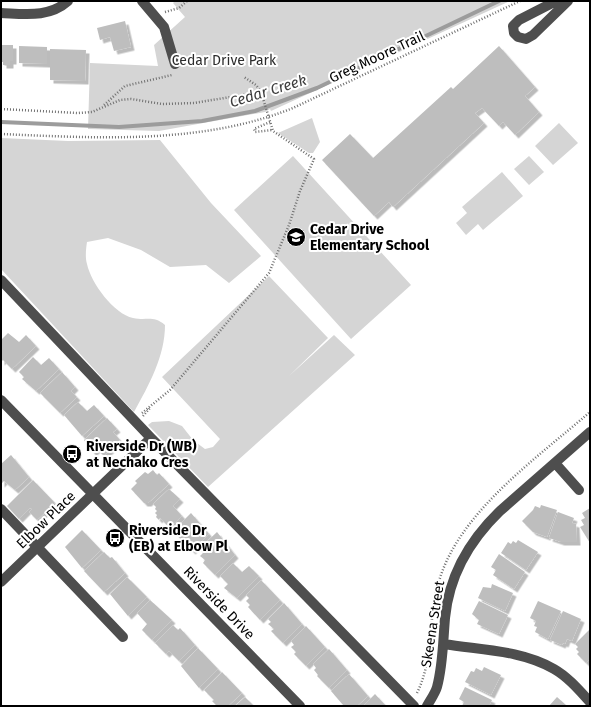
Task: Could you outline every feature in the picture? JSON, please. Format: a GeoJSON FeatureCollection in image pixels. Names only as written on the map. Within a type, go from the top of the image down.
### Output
{"type":"FeatureCollection","features":[{"type":"Feature","properties":{"kind":"street"},"geometry":{"type":"LineString","coordinates":[[1,13],[41,14],[55,10],[68,1]]}},
{"type":"Feature","properties":{"kind":"street"},"geometry":{"type":"LineString","coordinates":[[142,1],[157,18],[167,33],[176,69]]}},
{"type":"Feature","properties":{"kind":"street"},"geometry":{"type":"LineString","coordinates":[[556,1],[519,20],[513,26],[514,33],[518,37],[526,39],[568,1]]}},
{"type":"Feature","properties":{"kind":"street"},"geometry":{"type":"LineString","coordinates":[[1,280],[151,438],[414,706]]}},
{"type":"Feature","properties":{"kind":"street","name":"Riverside Drive"},"geometry":{"type":"LineString","coordinates":[[1,400],[300,706]]}},
{"type":"Feature","properties":{"kind":"street","name":"Skeena Street"},"geometry":{"type":"LineString","coordinates":[[427,706],[436,688],[444,644],[445,617],[449,594],[454,577],[470,546],[488,523],[590,432]]}},
{"type":"Feature","properties":{"kind":"street","name":"Elbow Place"},"geometry":{"type":"LineString","coordinates":[[1,582],[151,438]]}},
{"type":"Feature","properties":{"kind":"street"},"geometry":{"type":"LineString","coordinates":[[555,463],[579,490]]}},
{"type":"Feature","properties":{"kind":"street"},"geometry":{"type":"LineString","coordinates":[[1,509],[123,637]]}},
{"type":"Feature","properties":{"kind":"street"},"geometry":{"type":"LineString","coordinates":[[444,644],[523,656],[539,662],[554,669],[571,682],[590,702]]}},
{"type":"Feature","properties":{"kind":"path"},"geometry":{"type":"LineString","coordinates":[[157,18],[165,11],[179,8],[187,1]]}},
{"type":"Feature","properties":{"kind":"path","name":"Greg Moore Trail"},"geometry":{"type":"LineString","coordinates":[[1,134],[126,137],[173,135],[207,132],[268,118],[520,1]]}},
{"type":"Feature","properties":{"kind":"path"},"geometry":{"type":"LineString","coordinates":[[103,107],[125,86],[176,69]]}},
{"type":"Feature","properties":{"kind":"path"},"geometry":{"type":"LineString","coordinates":[[244,77],[256,85],[261,93],[272,130]]}},
{"type":"Feature","properties":{"kind":"path"},"geometry":{"type":"LineString","coordinates":[[1,109],[78,114],[92,112],[120,100],[131,99],[162,104],[194,103],[261,93]]}},
{"type":"Feature","properties":{"kind":"path"},"geometry":{"type":"LineString","coordinates":[[134,420],[170,390],[264,278],[278,254],[300,191],[314,159],[272,130],[255,132],[254,129],[270,122]]}},
{"type":"Feature","properties":{"kind":"path"},"geometry":{"type":"LineString","coordinates":[[147,411],[151,406]]}},
{"type":"Feature","properties":{"kind":"green space","name":"Cedar Drive Park"},"geometry":{"type":"Polygon","coordinates":[[[175,1],[510,1],[271,111],[270,109],[265,112],[159,131],[88,129],[90,63],[158,66],[154,45],[185,17],[173,3],[175,1]]]}},
{"type":"Feature","properties":{"kind":"green space"},"geometry":{"type":"Polygon","coordinates":[[[312,118],[320,142],[313,153],[309,153],[278,133],[312,118]]]}},
{"type":"Feature","properties":{"kind":"green space"},"geometry":{"type":"Polygon","coordinates":[[[559,123],[578,143],[553,165],[535,146],[559,123]]]}},
{"type":"Feature","properties":{"kind":"green space"},"geometry":{"type":"Polygon","coordinates":[[[1,138],[68,141],[160,140],[211,203],[261,256],[229,283],[206,265],[170,267],[141,250],[108,238],[87,242],[86,259],[89,272],[104,297],[118,311],[126,315],[138,319],[157,320],[165,325],[159,359],[150,381],[134,412],[1,269],[1,138]]]}},
{"type":"Feature","properties":{"kind":"green space"},"geometry":{"type":"Polygon","coordinates":[[[293,156],[411,285],[351,339],[234,210],[293,156]]]}},
{"type":"Feature","properties":{"kind":"green space"},"geometry":{"type":"Polygon","coordinates":[[[529,156],[544,172],[529,185],[514,169],[529,156]]]}},
{"type":"Feature","properties":{"kind":"green space"},"geometry":{"type":"Polygon","coordinates":[[[502,172],[523,196],[483,230],[478,224],[466,235],[456,223],[467,213],[462,207],[502,172]]]}},
{"type":"Feature","properties":{"kind":"green space"},"geometry":{"type":"Polygon","coordinates":[[[269,276],[328,338],[289,376],[334,335],[355,355],[208,487],[148,425],[152,422],[169,421],[182,426],[193,440],[205,449],[213,447],[220,439],[162,377],[269,276]]]}},
{"type":"Feature","properties":{"kind":"building"},"geometry":{"type":"Polygon","coordinates":[[[125,21],[131,47],[114,51],[110,37],[100,40],[97,28],[125,21]]]}},
{"type":"Feature","properties":{"kind":"building"},"geometry":{"type":"Polygon","coordinates":[[[1,45],[13,45],[13,61],[10,61],[10,65],[3,65],[3,62],[1,62],[1,45]]]}},
{"type":"Feature","properties":{"kind":"building"},"geometry":{"type":"Polygon","coordinates":[[[19,46],[47,47],[47,64],[19,63],[19,46]]]}},
{"type":"Feature","properties":{"kind":"building"},"geometry":{"type":"Polygon","coordinates":[[[499,46],[535,87],[525,96],[539,112],[515,135],[503,122],[499,126],[482,108],[475,113],[484,123],[393,207],[389,202],[374,216],[322,160],[350,134],[373,158],[451,87],[453,89],[499,46]]]}},
{"type":"Feature","properties":{"kind":"building"},"geometry":{"type":"Polygon","coordinates":[[[50,49],[86,50],[85,81],[50,80],[50,49]]]}},
{"type":"Feature","properties":{"kind":"building"},"geometry":{"type":"Polygon","coordinates":[[[8,333],[19,342],[26,335],[36,346],[12,369],[3,360],[1,362],[1,340],[8,333]]]}},
{"type":"Feature","properties":{"kind":"building"},"geometry":{"type":"Polygon","coordinates":[[[33,357],[41,365],[49,358],[59,369],[36,391],[22,379],[24,377],[19,372],[33,357]]]}},
{"type":"Feature","properties":{"kind":"building"},"geometry":{"type":"Polygon","coordinates":[[[62,372],[75,387],[71,391],[77,397],[60,413],[40,393],[62,372]]]}},
{"type":"Feature","properties":{"kind":"building"},"geometry":{"type":"Polygon","coordinates":[[[78,402],[87,411],[94,405],[104,416],[82,436],[64,415],[78,402]]]}},
{"type":"Feature","properties":{"kind":"building"},"geometry":{"type":"Polygon","coordinates":[[[107,418],[117,429],[113,432],[120,440],[104,456],[97,449],[93,453],[84,440],[107,418]]]}},
{"type":"Feature","properties":{"kind":"building"},"geometry":{"type":"Polygon","coordinates":[[[11,455],[29,477],[15,490],[4,481],[1,484],[1,464],[11,455]]]}},
{"type":"Feature","properties":{"kind":"building"},"geometry":{"type":"Polygon","coordinates":[[[153,470],[157,475],[159,473],[169,484],[148,503],[144,503],[131,489],[137,483],[135,481],[145,472],[148,474],[153,470]]]}},
{"type":"Feature","properties":{"kind":"building"},"geometry":{"type":"Polygon","coordinates":[[[33,480],[55,503],[37,520],[29,512],[32,509],[30,508],[19,519],[7,506],[33,480]]]}},
{"type":"Feature","properties":{"kind":"building"},"geometry":{"type":"Polygon","coordinates":[[[169,489],[180,499],[173,506],[182,516],[170,528],[160,518],[159,520],[156,517],[157,515],[155,513],[157,511],[153,504],[169,489]]]}},
{"type":"Feature","properties":{"kind":"building"},"geometry":{"type":"Polygon","coordinates":[[[541,505],[557,510],[547,537],[533,532],[522,521],[535,506],[540,508],[541,505]]]}},
{"type":"Feature","properties":{"kind":"building"},"geometry":{"type":"Polygon","coordinates":[[[590,508],[590,543],[580,527],[584,525],[581,520],[585,518],[582,513],[590,508]]]}},
{"type":"Feature","properties":{"kind":"building"},"geometry":{"type":"Polygon","coordinates":[[[558,512],[574,518],[572,523],[576,524],[577,542],[561,542],[549,538],[558,512]]]}},
{"type":"Feature","properties":{"kind":"building"},"geometry":{"type":"Polygon","coordinates":[[[191,513],[209,534],[192,551],[173,531],[191,513]]]}},
{"type":"Feature","properties":{"kind":"building"},"geometry":{"type":"Polygon","coordinates":[[[82,530],[101,550],[82,568],[65,547],[82,530]]]}},
{"type":"Feature","properties":{"kind":"building"},"geometry":{"type":"Polygon","coordinates":[[[217,532],[235,555],[215,575],[203,563],[205,560],[200,556],[203,553],[199,549],[217,532]]]}},
{"type":"Feature","properties":{"kind":"building"},"geometry":{"type":"Polygon","coordinates":[[[518,540],[538,552],[526,570],[501,553],[508,542],[511,544],[513,541],[516,543],[518,540]]]}},
{"type":"Feature","properties":{"kind":"building"},"geometry":{"type":"Polygon","coordinates":[[[104,552],[110,558],[112,557],[125,573],[104,592],[84,571],[104,552]]]}},
{"type":"Feature","properties":{"kind":"building"},"geometry":{"type":"Polygon","coordinates":[[[499,554],[525,572],[514,589],[493,575],[496,570],[491,567],[499,554]]]}},
{"type":"Feature","properties":{"kind":"building"},"geometry":{"type":"Polygon","coordinates":[[[233,563],[242,572],[249,566],[259,576],[237,598],[224,588],[228,584],[220,576],[233,563]]]}},
{"type":"Feature","properties":{"kind":"building"},"geometry":{"type":"Polygon","coordinates":[[[127,577],[147,597],[128,616],[110,594],[127,577]]]}},
{"type":"Feature","properties":{"kind":"building"},"geometry":{"type":"Polygon","coordinates":[[[261,580],[280,600],[260,620],[248,607],[250,605],[246,601],[249,598],[246,595],[261,580]]]}},
{"type":"Feature","properties":{"kind":"building"},"geometry":{"type":"Polygon","coordinates":[[[492,584],[513,593],[505,611],[478,598],[483,587],[491,588],[492,584]]]}},
{"type":"Feature","properties":{"kind":"building"},"geometry":{"type":"Polygon","coordinates":[[[150,600],[172,620],[152,640],[142,630],[147,624],[137,613],[150,600]]]}},
{"type":"Feature","properties":{"kind":"building"},"geometry":{"type":"Polygon","coordinates":[[[479,601],[508,615],[499,634],[477,624],[479,620],[472,614],[479,601]]]}},
{"type":"Feature","properties":{"kind":"building"},"geometry":{"type":"Polygon","coordinates":[[[538,601],[561,611],[548,639],[535,632],[537,627],[534,626],[536,621],[530,618],[538,601]]]}},
{"type":"Feature","properties":{"kind":"building"},"geometry":{"type":"Polygon","coordinates":[[[284,603],[302,624],[283,643],[271,631],[274,629],[268,624],[271,622],[268,619],[284,603]]]}},
{"type":"Feature","properties":{"kind":"building"},"geometry":{"type":"Polygon","coordinates":[[[563,611],[581,619],[572,641],[567,639],[565,644],[563,643],[562,645],[550,640],[563,611]]]}},
{"type":"Feature","properties":{"kind":"building"},"geometry":{"type":"Polygon","coordinates":[[[173,625],[178,630],[180,628],[195,645],[179,661],[169,651],[166,654],[155,643],[173,625]]]}},
{"type":"Feature","properties":{"kind":"building"},"geometry":{"type":"Polygon","coordinates":[[[306,626],[325,647],[306,666],[294,654],[296,652],[291,647],[294,645],[291,641],[306,626]]]}},
{"type":"Feature","properties":{"kind":"building"},"geometry":{"type":"Polygon","coordinates":[[[590,629],[590,659],[586,663],[577,654],[579,652],[576,649],[578,647],[575,644],[590,629]]]}},
{"type":"Feature","properties":{"kind":"building"},"geometry":{"type":"Polygon","coordinates":[[[198,648],[218,669],[199,688],[181,666],[198,648]]]}},
{"type":"Feature","properties":{"kind":"building"},"geometry":{"type":"Polygon","coordinates":[[[329,649],[347,670],[329,688],[317,676],[318,675],[314,670],[316,668],[313,664],[329,649]]]}},
{"type":"Feature","properties":{"kind":"building"},"geometry":{"type":"Polygon","coordinates":[[[484,667],[501,675],[491,695],[465,682],[471,671],[474,672],[476,668],[482,671],[484,667]]]}},
{"type":"Feature","properties":{"kind":"building"},"geometry":{"type":"Polygon","coordinates":[[[222,672],[242,693],[228,706],[217,706],[212,701],[214,700],[204,690],[222,672]]]}},
{"type":"Feature","properties":{"kind":"building"},"geometry":{"type":"Polygon","coordinates":[[[349,674],[368,696],[357,706],[344,706],[331,691],[349,674]]]}},
{"type":"Feature","properties":{"kind":"building"},"geometry":{"type":"Polygon","coordinates":[[[465,687],[492,700],[489,706],[462,706],[464,702],[459,699],[465,687]]]}},
{"type":"Feature","properties":{"kind":"building"},"geometry":{"type":"Polygon","coordinates":[[[375,694],[386,706],[363,706],[375,694]]]}},
{"type":"Feature","properties":{"kind":"building"},"geometry":{"type":"Polygon","coordinates":[[[245,697],[254,706],[235,706],[245,697]]]}},
{"type":"Feature","properties":{"kind":"building"},"geometry":{"type":"Polygon","coordinates":[[[557,697],[567,706],[549,706],[557,697]]]}},
{"type":"Feature","properties":{"kind":"waterway","name":"Cedar Creek"},"geometry":{"type":"LineString","coordinates":[[1,122],[119,127],[202,121],[255,111],[317,88],[499,1]]}},
{"type":"Feature","properties":{"kind":"place","name":"Cedar Drive Elementary School"},"geometry":{"type":"Point","coordinates":[296,237]}},
{"type":"Feature","properties":{"kind":"place","name":"Riverside Dr (WB) at Nechako Cres"},"geometry":{"type":"Point","coordinates":[72,454]}},
{"type":"Feature","properties":{"kind":"place","name":"Riverside Dr (EB) at Elbow Pl"},"geometry":{"type":"Point","coordinates":[115,538]}}]}
